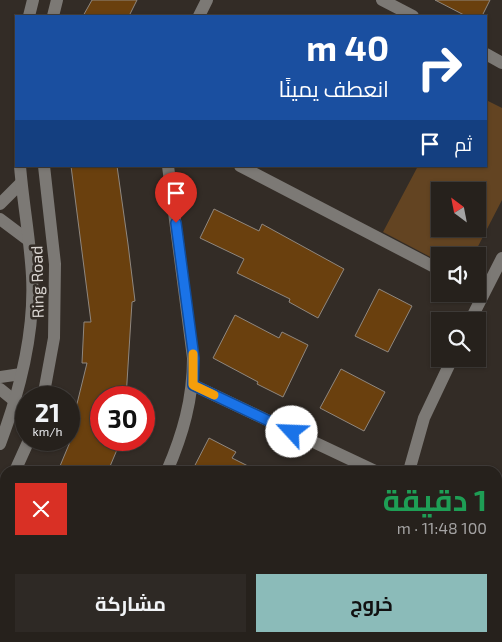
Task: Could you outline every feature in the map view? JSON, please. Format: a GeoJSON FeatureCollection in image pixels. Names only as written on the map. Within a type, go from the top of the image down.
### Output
{"type":"FeatureCollection","features":[{"type":"Feature","properties":{"kind":"street"},"geometry":{"type":"LineString","coordinates":[[29,15],[33,0]]}},
{"type":"Feature","properties":{"kind":"street"},"geometry":{"type":"LineString","coordinates":[[52,15],[57,0]]}},
{"type":"Feature","properties":{"kind":"street"},"geometry":{"type":"LineString","coordinates":[[199,15],[207,0]]}},
{"type":"Feature","properties":{"kind":"street"},"geometry":{"type":"LineString","coordinates":[[382,0],[411,15]]}},
{"type":"Feature","properties":{"kind":"street"},"geometry":{"type":"LineString","coordinates":[[487,55],[502,63]]}},
{"type":"Feature","properties":{"kind":"street","name":"Ring Road"},"geometry":{"type":"LineString","coordinates":[[19,386],[29,335],[32,278],[20,167]]}},
{"type":"Feature","properties":{"kind":"street","name":"Ring Road"},"geometry":{"type":"LineString","coordinates":[[44,167],[55,264],[54,338],[45,386]]}},
{"type":"Feature","properties":{"kind":"street"},"geometry":{"type":"LineString","coordinates":[[168,167],[191,338],[193,385],[187,418],[169,466]]}},
{"type":"Feature","properties":{"kind":"street"},"geometry":{"type":"LineString","coordinates":[[242,167],[431,265]]}},
{"type":"Feature","properties":{"kind":"street"},"geometry":{"type":"LineString","coordinates":[[0,204],[21,184]]}},
{"type":"Feature","properties":{"kind":"street"},"geometry":{"type":"LineString","coordinates":[[0,219],[28,240]]}},
{"type":"Feature","properties":{"kind":"street"},"geometry":{"type":"LineString","coordinates":[[486,283],[502,258]]}},
{"type":"Feature","properties":{"kind":"street"},"geometry":{"type":"LineString","coordinates":[[410,466],[424,418],[448,367]]}},
{"type":"Feature","properties":{"kind":"street"},"geometry":{"type":"LineString","coordinates":[[0,377],[22,374]]}},
{"type":"Feature","properties":{"kind":"street"},"geometry":{"type":"LineString","coordinates":[[193,385],[364,466]]}},
{"type":"Feature","properties":{"kind":"street"},"geometry":{"type":"LineString","coordinates":[[0,389],[15,401]]}},
{"type":"Feature","properties":{"kind":"street","name":"Ring Road"},"geometry":{"type":"LineString","coordinates":[[0,444],[15,405]]}},
{"type":"Feature","properties":{"kind":"street"},"geometry":{"type":"LineString","coordinates":[[17,466],[24,451]]}},
{"type":"Feature","properties":{"kind":"shaded area"},"geometry":{"type":"Polygon","coordinates":[[[487,100],[502,108],[502,200],[486,231],[486,182],[431,182],[431,238],[482,238],[478,247],[431,247],[431,257],[383,232],[417,167],[487,167],[487,100]]]}},
{"type":"Feature","properties":{"kind":"building"},"geometry":{"type":"Polygon","coordinates":[[[92,0],[137,0],[130,15],[84,15],[92,0]]]}},
{"type":"Feature","properties":{"kind":"building"},"geometry":{"type":"Polygon","coordinates":[[[435,0],[490,0],[482,15],[464,15],[435,0]]]}},
{"type":"Feature","properties":{"kind":"building"},"geometry":{"type":"Polygon","coordinates":[[[71,167],[117,167],[135,301],[132,302],[127,386],[90,386],[90,451],[116,451],[110,466],[60,466],[66,451],[80,451],[80,392],[87,363],[82,363],[84,322],[91,322],[71,167]]]}},
{"type":"Feature","properties":{"kind":"building"},"geometry":{"type":"Polygon","coordinates":[[[214,209],[259,231],[262,224],[344,269],[318,318],[289,302],[290,299],[237,273],[244,259],[200,238],[214,209]]]}},
{"type":"Feature","properties":{"kind":"building"},"geometry":{"type":"Polygon","coordinates":[[[379,289],[412,306],[388,352],[355,336],[379,289]]]}},
{"type":"Feature","properties":{"kind":"building"},"geometry":{"type":"Polygon","coordinates":[[[235,315],[279,338],[282,332],[308,345],[283,397],[213,358],[235,315]]]}},
{"type":"Feature","properties":{"kind":"building"},"geometry":{"type":"Polygon","coordinates":[[[341,369],[385,392],[364,431],[320,408],[341,369]]]}},
{"type":"Feature","properties":{"kind":"building"},"geometry":{"type":"Polygon","coordinates":[[[209,438],[236,452],[232,458],[248,466],[195,466],[209,438]]]}},
{"type":"Feature","properties":{"kind":"slow traffic"},"geometry":{"type":"LineString","coordinates":[[193,354],[193,385],[214,395]]}},
{"type":"Feature","properties":{"kind":"route"},"geometry":{"type":"LineString","coordinates":[[176,223],[194,358],[193,385],[292,432]]}}]}
